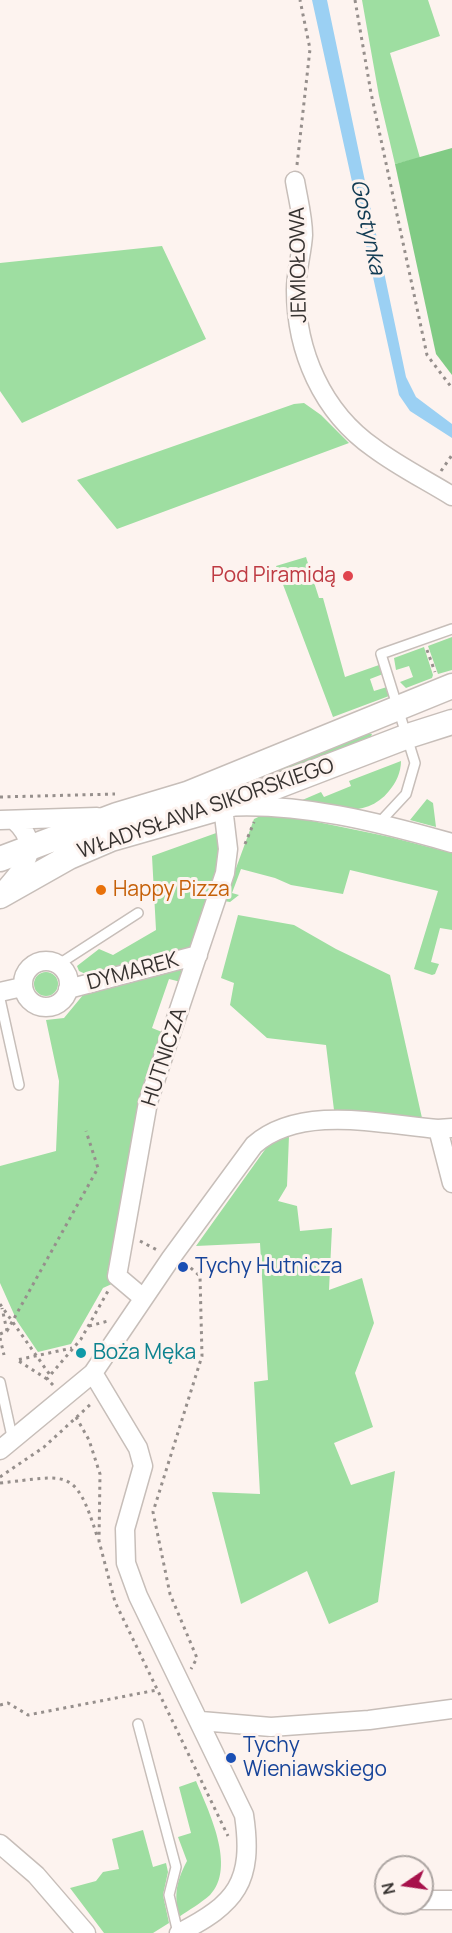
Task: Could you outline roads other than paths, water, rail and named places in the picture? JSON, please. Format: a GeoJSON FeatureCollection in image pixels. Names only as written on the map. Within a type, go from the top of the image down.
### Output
{"type":"FeatureCollection","features":[{"type":"Feature","properties":{"kind":"street","name":"JEMIOŁOWA"},"geometry":{"type":"LineString","coordinates":[[295,181],[303,219],[296,287],[297,319],[303,348],[314,376],[330,405],[353,432],[373,448],[452,496]]}},
{"type":"Feature","properties":{"kind":"street","name":"WŁADYSŁAWA SIKORSKIEGO"},"geometry":{"type":"LineString","coordinates":[[0,859],[120,805],[187,794],[399,707],[445,683]]}},
{"type":"Feature","properties":{"kind":"street","name":"WŁADYSŁAWA SIKORSKIEGO"},"geometry":{"type":"LineString","coordinates":[[0,896],[69,857],[111,839],[223,807],[410,744],[452,722]]}},
{"type":"Feature","properties":{"kind":"street"},"geometry":{"type":"LineString","coordinates":[[7,820],[120,805]]}},
{"type":"Feature","properties":{"kind":"street"},"geometry":{"type":"LineString","coordinates":[[223,807],[276,805],[378,824],[452,843]]}},
{"type":"Feature","properties":{"kind":"street","name":"HUTNICZA"},"geometry":{"type":"LineString","coordinates":[[144,1298],[117,1276],[148,1102],[225,873],[228,849],[223,807]]}},
{"type":"Feature","properties":{"kind":"street"},"geometry":{"type":"LineString","coordinates":[[0,896],[24,867],[29,846],[26,830],[7,820]]}},
{"type":"Feature","properties":{"kind":"street","name":"DYMAREK"},"geometry":{"type":"LineString","coordinates":[[68,989],[198,955]]}},
{"type":"Feature","properties":{"kind":"street","name":"DYMAREK"},"geometry":{"type":"LineString","coordinates":[[51,961],[59,964],[69,980],[65,997],[49,1007],[32,1003],[22,987],[23,978],[33,964],[51,961]]}},
{"type":"Feature","properties":{"kind":"street"},"geometry":{"type":"LineString","coordinates":[[0,992],[22,987]]}},
{"type":"Feature","properties":{"kind":"street"},"geometry":{"type":"LineString","coordinates":[[7,1446],[93,1372],[144,1298],[175,1262],[254,1145],[269,1131],[298,1122],[326,1119],[445,1129],[452,1183]]}},
{"type":"Feature","properties":{"kind":"street"},"geometry":{"type":"LineString","coordinates":[[93,1372],[138,1448],[143,1466],[125,1529],[126,1563],[142,1605],[201,1722],[244,1815],[249,1845],[242,1878],[230,1900],[209,1917],[186,1931]]}},
{"type":"Feature","properties":{"kind":"street"},"geometry":{"type":"LineString","coordinates":[[201,1722],[271,1727],[369,1720],[452,1709]]}},
{"type":"Feature","properties":{"kind":"street"},"geometry":{"type":"LineString","coordinates":[[0,1844],[36,1875],[86,1933]]}},
{"type":"Feature","properties":{"kind":"street"},"geometry":{"type":"LineString","coordinates":[[434,1900],[452,1900]]}},
{"type":"Feature","properties":{"kind":"lane"},"geometry":{"type":"LineString","coordinates":[[378,824],[406,794],[415,763],[381,654],[452,629]]}},
{"type":"Feature","properties":{"kind":"lane"},"geometry":{"type":"LineString","coordinates":[[59,964],[138,913]]}},
{"type":"Feature","properties":{"kind":"lane"},"geometry":{"type":"LineString","coordinates":[[0,999],[19,1085]]}},
{"type":"Feature","properties":{"kind":"lane"},"geometry":{"type":"LineString","coordinates":[[0,1382],[7,1446]]}},
{"type":"Feature","properties":{"kind":"lane"},"geometry":{"type":"LineString","coordinates":[[138,1724],[176,1867],[169,1895],[186,1931]]}},
{"type":"Feature","properties":{"kind":"water","name":"Gostynka"},"geometry":{"type":"Polygon","coordinates":[[[312,0],[327,0],[406,377],[416,397],[452,424],[452,438],[410,411],[399,395],[312,0]]]}},
{"type":"Feature","properties":{"kind":"place","name":"Pod Piramidą"},"geometry":{"type":"Point","coordinates":[348,576]}},
{"type":"Feature","properties":{"kind":"place","name":"Happy Pizza"},"geometry":{"type":"Point","coordinates":[101,890]}},
{"type":"Feature","properties":{"kind":"place","name":"Tychy Hutnicza"},"geometry":{"type":"Point","coordinates":[183,1267]}},
{"type":"Feature","properties":{"kind":"place","name":"Boża Męka"},"geometry":{"type":"Point","coordinates":[81,1353]}},
{"type":"Feature","properties":{"kind":"place","name":"Tychy Wieniawskiego"},"geometry":{"type":"Point","coordinates":[231,1758]}}]}
